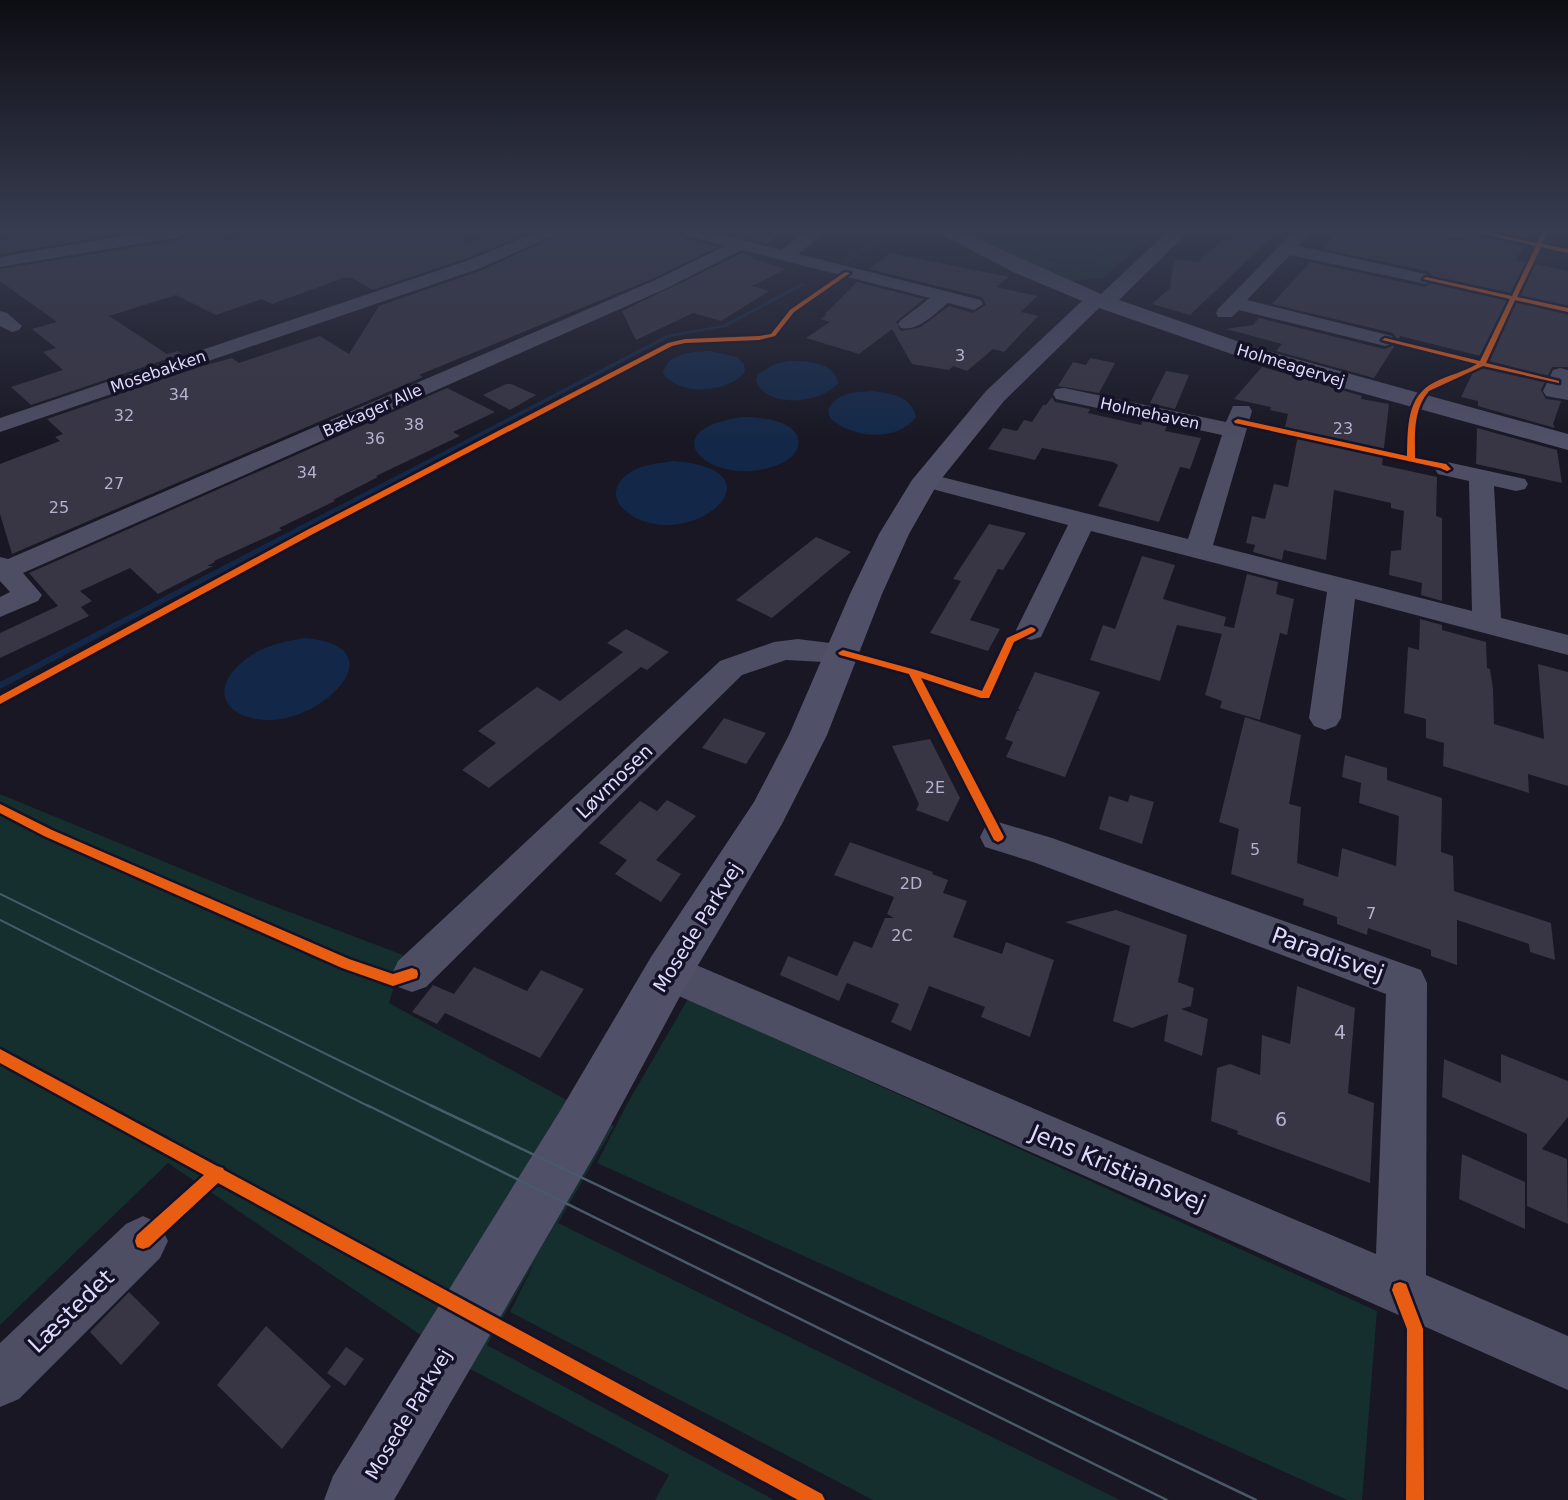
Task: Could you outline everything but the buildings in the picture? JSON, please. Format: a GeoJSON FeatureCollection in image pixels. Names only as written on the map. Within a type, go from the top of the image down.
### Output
{"type":"FeatureCollection","features":[{"type":"Feature","properties":{"kind":"street","name":"Mosebakken"},"geometry":{"type":"LineString","coordinates":[[0,425],[363,302]]}},
{"type":"Feature","properties":{"kind":"street","name":"Bækager Alle"},"geometry":{"type":"LineString","coordinates":[[0,608],[28,595],[3,568],[620,302]]}},
{"type":"Feature","properties":{"kind":"street"},"geometry":{"type":"LineString","coordinates":[[908,324],[937,302]]}},
{"type":"Feature","properties":{"kind":"street"},"geometry":{"type":"LineString","coordinates":[[965,302],[974,304]]}},
{"type":"Feature","properties":{"kind":"street","name":"Mosede Parkvej"},"geometry":{"type":"LineString","coordinates":[[357,1500],[579,1130],[668,972],[768,813],[808,735],[883,558],[926,480],[995,396],[1036,359],[1090,323],[1100,302]]}},
{"type":"Feature","properties":{"kind":"street","name":"Holmeagervej"},"geometry":{"type":"LineString","coordinates":[[1100,302],[1303,370],[1568,442]]}},
{"type":"Feature","properties":{"kind":"street"},"geometry":{"type":"LineString","coordinates":[[1236,302],[1230,308],[1385,340]]}},
{"type":"Feature","properties":{"kind":"street"},"geometry":{"type":"LineString","coordinates":[[1568,376],[1560,374],[1554,391],[1568,394]]}},
{"type":"Feature","properties":{"kind":"street","name":"Holmehaven"},"geometry":{"type":"LineString","coordinates":[[1064,394],[1239,420],[1198,551]]}},
{"type":"Feature","properties":{"kind":"street"},"geometry":{"type":"LineString","coordinates":[[1447,469],[1516,484]]}},
{"type":"Feature","properties":{"kind":"street"},"geometry":{"type":"LineString","coordinates":[[1481,476],[1487,624]]}},
{"type":"Feature","properties":{"kind":"street"},"geometry":{"type":"LineString","coordinates":[[926,480],[1568,645]]}},
{"type":"Feature","properties":{"kind":"street"},"geometry":{"type":"LineString","coordinates":[[1031,630],[1083,521]]}},
{"type":"Feature","properties":{"kind":"street"},"geometry":{"type":"LineString","coordinates":[[1325,718],[1342,587]]}},
{"type":"Feature","properties":{"kind":"street","name":"Løvmosen"},"geometry":{"type":"LineString","coordinates":[[412,974],[732,668],[767,652],[797,647],[843,653]]}},
{"type":"Feature","properties":{"kind":"street","name":"Paradisvej"},"geometry":{"type":"LineString","coordinates":[[998,837],[1039,849],[1407,982],[1400,1290]]}},
{"type":"Feature","properties":{"kind":"street","name":"Jens Kristiansvej"},"geometry":{"type":"LineString","coordinates":[[668,972],[1568,1363]]}},
{"type":"Feature","properties":{"kind":"street","name":"Læstedet"},"geometry":{"type":"LineString","coordinates":[[0,1380],[142,1241]]}},
{"type":"Feature","properties":{"kind":"green space"},"geometry":{"type":"Polygon","coordinates":[[[0,794],[250,897],[403,955],[389,1003],[614,1126],[558,1223],[1120,1500],[873,1500],[510,1312],[536,1260],[487,1345],[774,1500],[655,1500],[669,1475],[472,1370],[168,1163],[0,1325],[0,794]]]}},
{"type":"Feature","properties":{"kind":"green space"},"geometry":{"type":"Polygon","coordinates":[[[688,999],[1377,1311],[1362,1500],[1347,1500],[597,1163],[627,1104],[688,999]]]}},
{"type":"Feature","properties":{"kind":"water"},"geometry":{"type":"Polygon","coordinates":[[[709,351],[737,357],[744,364],[745,372],[727,384],[704,389],[681,386],[663,373],[669,361],[675,358],[688,353],[709,351]]]}},
{"type":"Feature","properties":{"kind":"water"},"geometry":{"type":"Polygon","coordinates":[[[788,361],[825,366],[836,376],[838,383],[830,390],[807,399],[782,399],[762,390],[756,381],[758,374],[775,364],[788,361]]]}},
{"type":"Feature","properties":{"kind":"water"},"geometry":{"type":"Polygon","coordinates":[[[872,391],[905,400],[914,410],[916,417],[898,431],[874,435],[850,430],[830,418],[828,410],[836,400],[852,393],[872,391]]]}},
{"type":"Feature","properties":{"kind":"water"},"geometry":{"type":"Polygon","coordinates":[[[743,417],[779,422],[787,426],[798,438],[795,452],[780,464],[755,471],[733,470],[713,465],[700,456],[694,445],[698,434],[714,424],[743,417]]]}},
{"type":"Feature","properties":{"kind":"water"},"geometry":{"type":"Polygon","coordinates":[[[673,461],[706,467],[723,477],[727,490],[720,504],[705,515],[685,523],[662,525],[638,519],[622,508],[616,495],[620,481],[641,467],[673,461]]]}},
{"type":"Feature","properties":{"kind":"water"},"geometry":{"type":"Polygon","coordinates":[[[304,638],[332,644],[347,654],[349,668],[343,683],[329,697],[310,709],[289,717],[267,720],[242,715],[233,709],[224,694],[225,685],[240,664],[262,649],[304,638]]]}},
{"type":"Feature","properties":{"kind":"waterway"},"geometry":{"type":"LineString","coordinates":[[0,686],[669,336],[724,326],[770,302]]}},
{"type":"Feature","properties":{"kind":"tram line"},"geometry":{"type":"LineString","coordinates":[[0,894],[434,1107]]}},
{"type":"Feature","properties":{"kind":"tram line"},"geometry":{"type":"LineString","coordinates":[[0,920],[370,1107]]}},
{"type":"Feature","properties":{"kind":"tram line"},"geometry":{"type":"LineString","coordinates":[[367,1105],[1167,1500]]}},
{"type":"Feature","properties":{"kind":"tram line"},"geometry":{"type":"LineString","coordinates":[[430,1105],[1256,1500]]}},
{"type":"Feature","properties":{"kind":"cycle path"},"geometry":{"type":"LineString","coordinates":[[0,700],[310,532],[670,344],[773,335],[792,311],[805,302]]}},
{"type":"Feature","properties":{"kind":"cycle path"},"geometry":{"type":"LineString","coordinates":[[1411,459],[1413,416],[1420,397],[1436,384],[1482,364],[1512,302]]}},
{"type":"Feature","properties":{"kind":"cycle path"},"geometry":{"type":"LineString","coordinates":[[1531,302],[1568,310]]}},
{"type":"Feature","properties":{"kind":"cycle path"},"geometry":{"type":"LineString","coordinates":[[1385,340],[1557,382]]}},
{"type":"Feature","properties":{"kind":"cycle path"},"geometry":{"type":"LineString","coordinates":[[1238,421],[1447,469]]}},
{"type":"Feature","properties":{"kind":"cycle path"},"geometry":{"type":"LineString","coordinates":[[843,653],[913,672],[985,696],[1010,640],[1031,630]]}},
{"type":"Feature","properties":{"kind":"cycle path"},"geometry":{"type":"LineString","coordinates":[[913,672],[998,837]]}},
{"type":"Feature","properties":{"kind":"cycle path"},"geometry":{"type":"LineString","coordinates":[[0,808],[48,833],[346,964],[393,980],[412,974]]}},
{"type":"Feature","properties":{"kind":"cycle path"},"geometry":{"type":"LineString","coordinates":[[0,1056],[816,1500]]}},
{"type":"Feature","properties":{"kind":"cycle path"},"geometry":{"type":"LineString","coordinates":[[143,1241],[218,1173]]}},
{"type":"Feature","properties":{"kind":"cycle path"},"geometry":{"type":"LineString","coordinates":[[1400,1290],[1415,1329],[1415,1500]]}}]}
